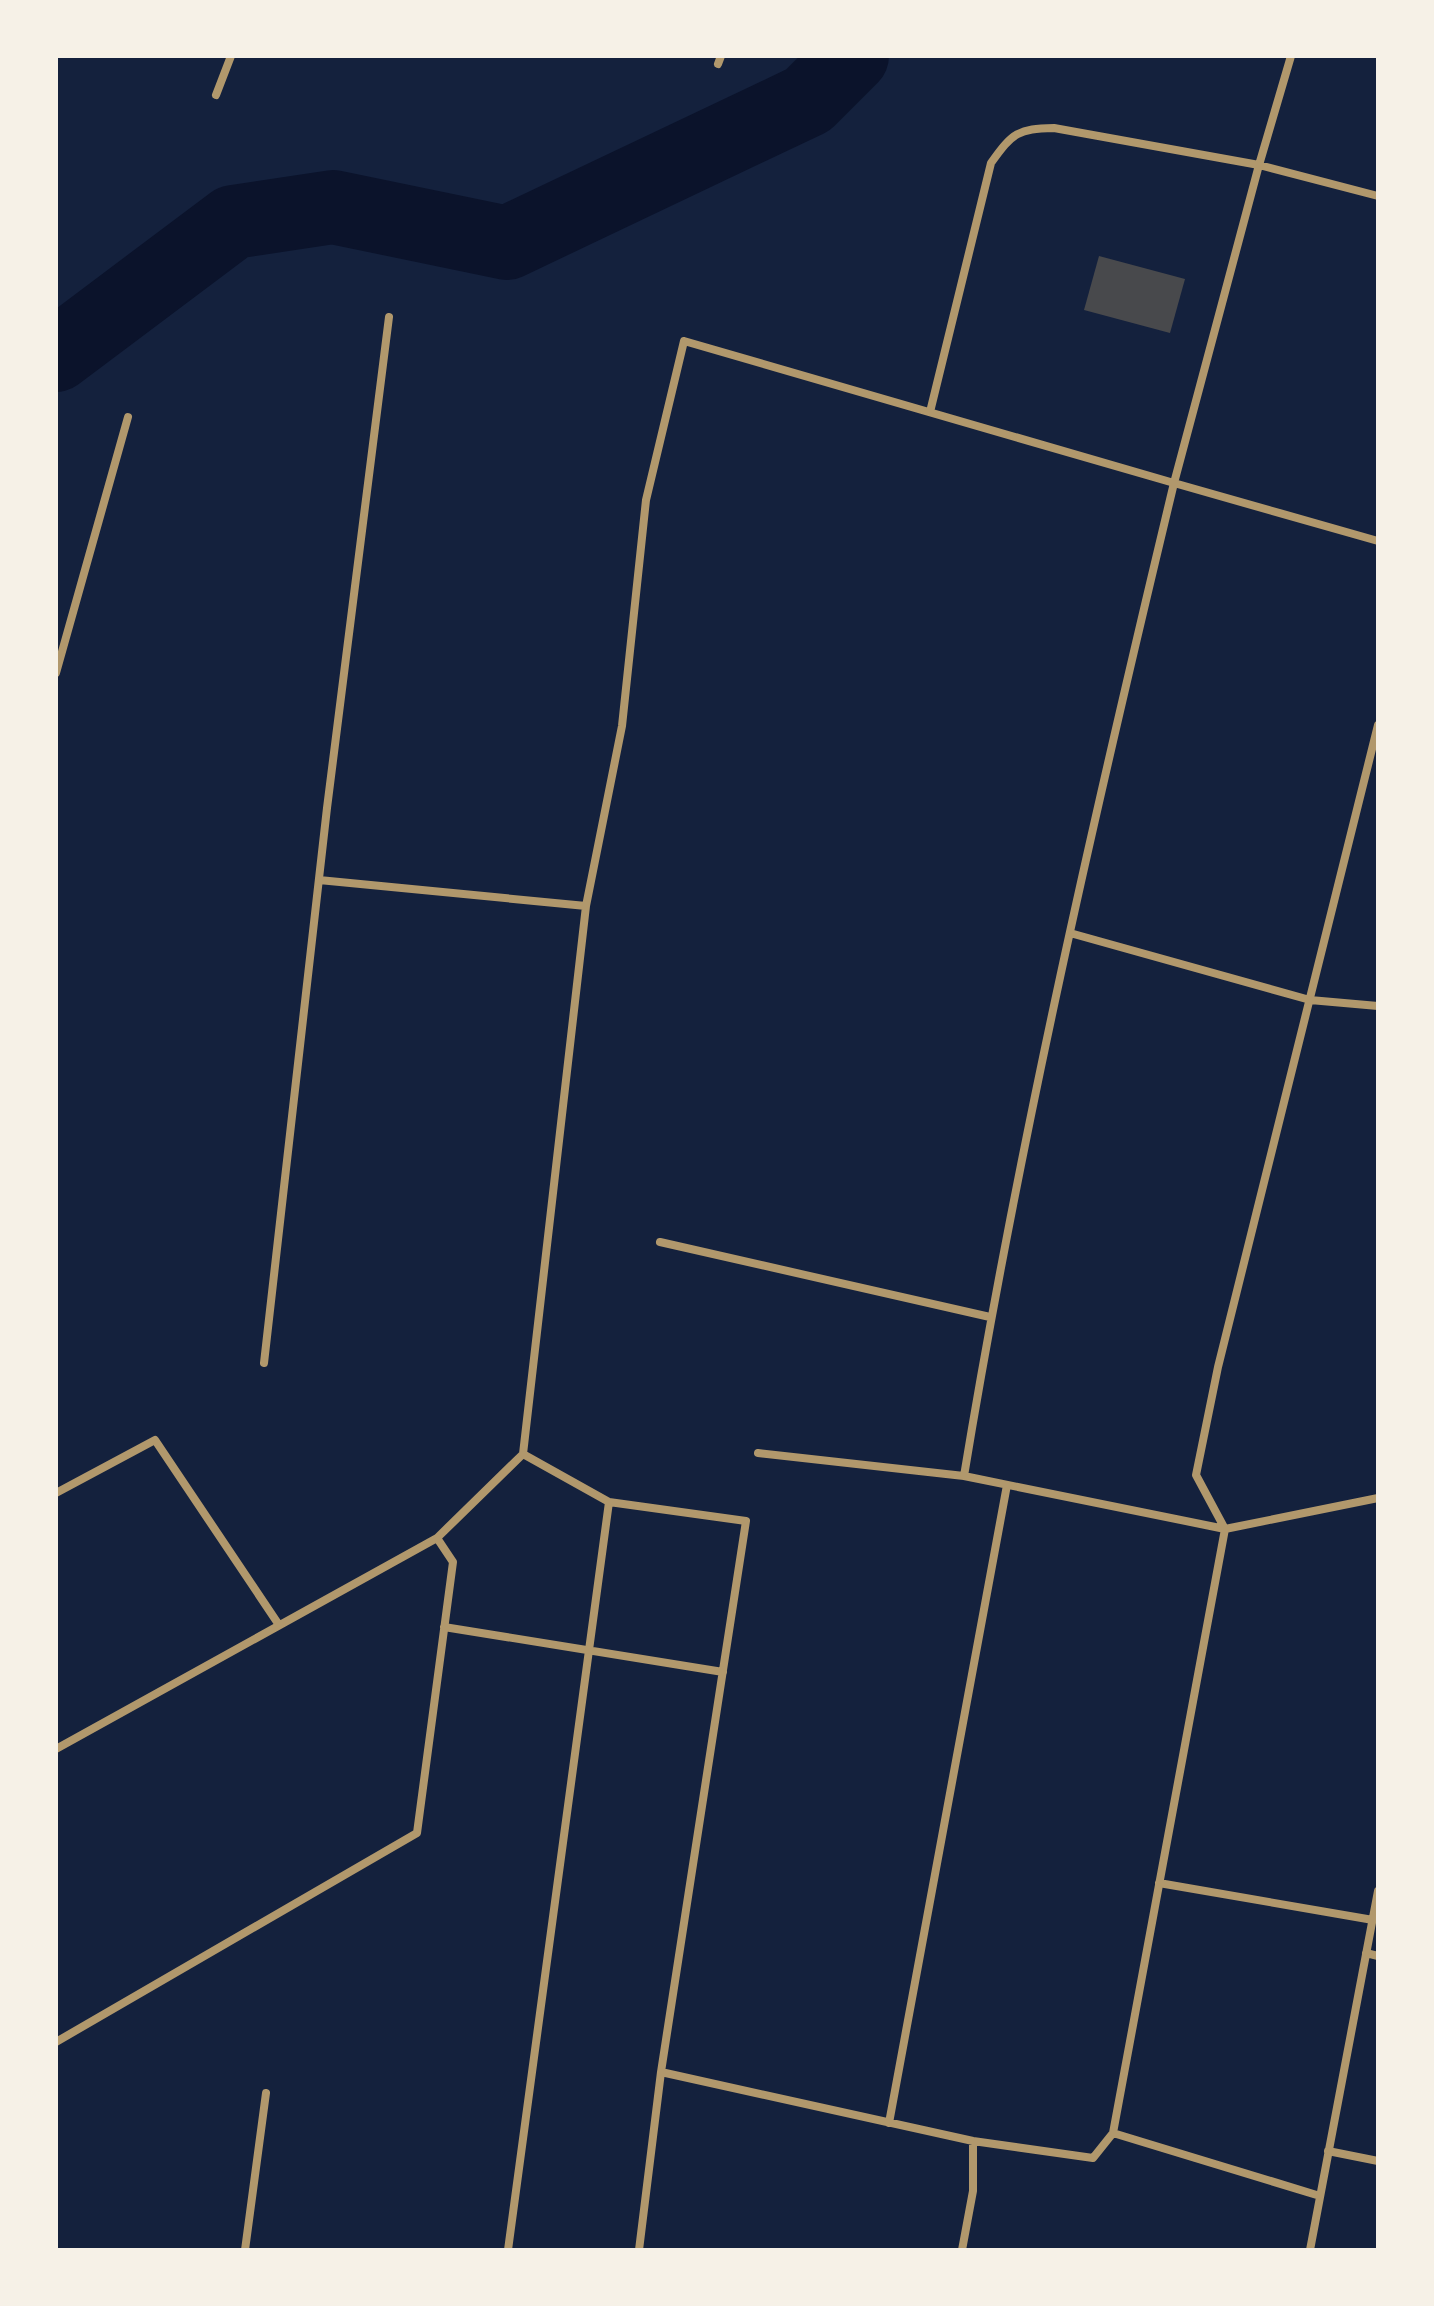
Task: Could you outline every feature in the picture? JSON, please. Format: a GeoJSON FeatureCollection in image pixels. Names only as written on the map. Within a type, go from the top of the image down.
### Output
{"type":"FeatureCollection","features":[{"type":"Feature","properties":{"kind":"street"},"geometry":{"type":"LineString","coordinates":[[216,95],[231,56]]}},
{"type":"Feature","properties":{"kind":"street"},"geometry":{"type":"LineString","coordinates":[[964,1476],[990,1317],[1097,803],[1174,483],[1291,56]]}},
{"type":"Feature","properties":{"kind":"street"},"geometry":{"type":"LineString","coordinates":[[930,412],[991,163],[1005,143],[1023,129],[1054,128],[1259,165],[1378,196]]}},
{"type":"Feature","properties":{"kind":"street"},"geometry":{"type":"LineString","coordinates":[[264,1363],[319,880],[389,317]]}},
{"type":"Feature","properties":{"kind":"street"},"geometry":{"type":"LineString","coordinates":[[56,1749],[437,1538],[523,1454],[586,906],[622,726],[646,500],[684,341],[1378,541]]}},
{"type":"Feature","properties":{"kind":"street"},"geometry":{"type":"LineString","coordinates":[[56,673],[128,417]]}},
{"type":"Feature","properties":{"kind":"street"},"geometry":{"type":"LineString","coordinates":[[661,2072],[973,2141],[1093,2158],[1113,2133],[1225,1529],[1196,1475],[1218,1367],[1378,725]]}},
{"type":"Feature","properties":{"kind":"street"},"geometry":{"type":"LineString","coordinates":[[319,880],[586,906]]}},
{"type":"Feature","properties":{"kind":"street"},"geometry":{"type":"LineString","coordinates":[[1070,933],[1310,1000],[1378,1006]]}},
{"type":"Feature","properties":{"kind":"street"},"geometry":{"type":"LineString","coordinates":[[660,1242],[990,1317]]}},
{"type":"Feature","properties":{"kind":"street"},"geometry":{"type":"LineString","coordinates":[[56,1493],[155,1440],[279,1625]]}},
{"type":"Feature","properties":{"kind":"street"},"geometry":{"type":"LineString","coordinates":[[758,1453],[964,1476],[1225,1529],[1378,1498]]}},
{"type":"Feature","properties":{"kind":"street"},"geometry":{"type":"LineString","coordinates":[[523,1454],[609,1502],[746,1521],[661,2072],[639,2250]]}},
{"type":"Feature","properties":{"kind":"street"},"geometry":{"type":"LineString","coordinates":[[889,2123],[1007,1485]]}},
{"type":"Feature","properties":{"kind":"street"},"geometry":{"type":"LineString","coordinates":[[508,2250],[609,1502]]}},
{"type":"Feature","properties":{"kind":"street"},"geometry":{"type":"LineString","coordinates":[[56,2042],[417,1833],[453,1562],[437,1538]]}},
{"type":"Feature","properties":{"kind":"street"},"geometry":{"type":"LineString","coordinates":[[444,1627],[723,1672]]}},
{"type":"Feature","properties":{"kind":"street"},"geometry":{"type":"LineString","coordinates":[[1159,1883],[1373,1920]]}},
{"type":"Feature","properties":{"kind":"street"},"geometry":{"type":"LineString","coordinates":[[1310,2250],[1378,1891]]}},
{"type":"Feature","properties":{"kind":"street"},"geometry":{"type":"LineString","coordinates":[[1366,1953],[1378,1956]]}},
{"type":"Feature","properties":{"kind":"street"},"geometry":{"type":"LineString","coordinates":[[245,2250],[266,2093]]}},
{"type":"Feature","properties":{"kind":"street"},"geometry":{"type":"LineString","coordinates":[[1113,2133],[1320,2196]]}},
{"type":"Feature","properties":{"kind":"street"},"geometry":{"type":"LineString","coordinates":[[962,2250],[973,2191],[973,2141]]}},
{"type":"Feature","properties":{"kind":"street"},"geometry":{"type":"LineString","coordinates":[[1328,2151],[1378,2161]]}},
{"type":"Feature","properties":{"kind":"building"},"geometry":{"type":"Polygon","coordinates":[[[1099,256],[1185,279],[1170,333],[1084,310],[1099,256]]]}},
{"type":"Feature","properties":{"kind":"waterway"},"geometry":{"type":"LineString","coordinates":[[56,355],[233,222],[333,207],[507,243],[808,100],[852,56]]}}]}
